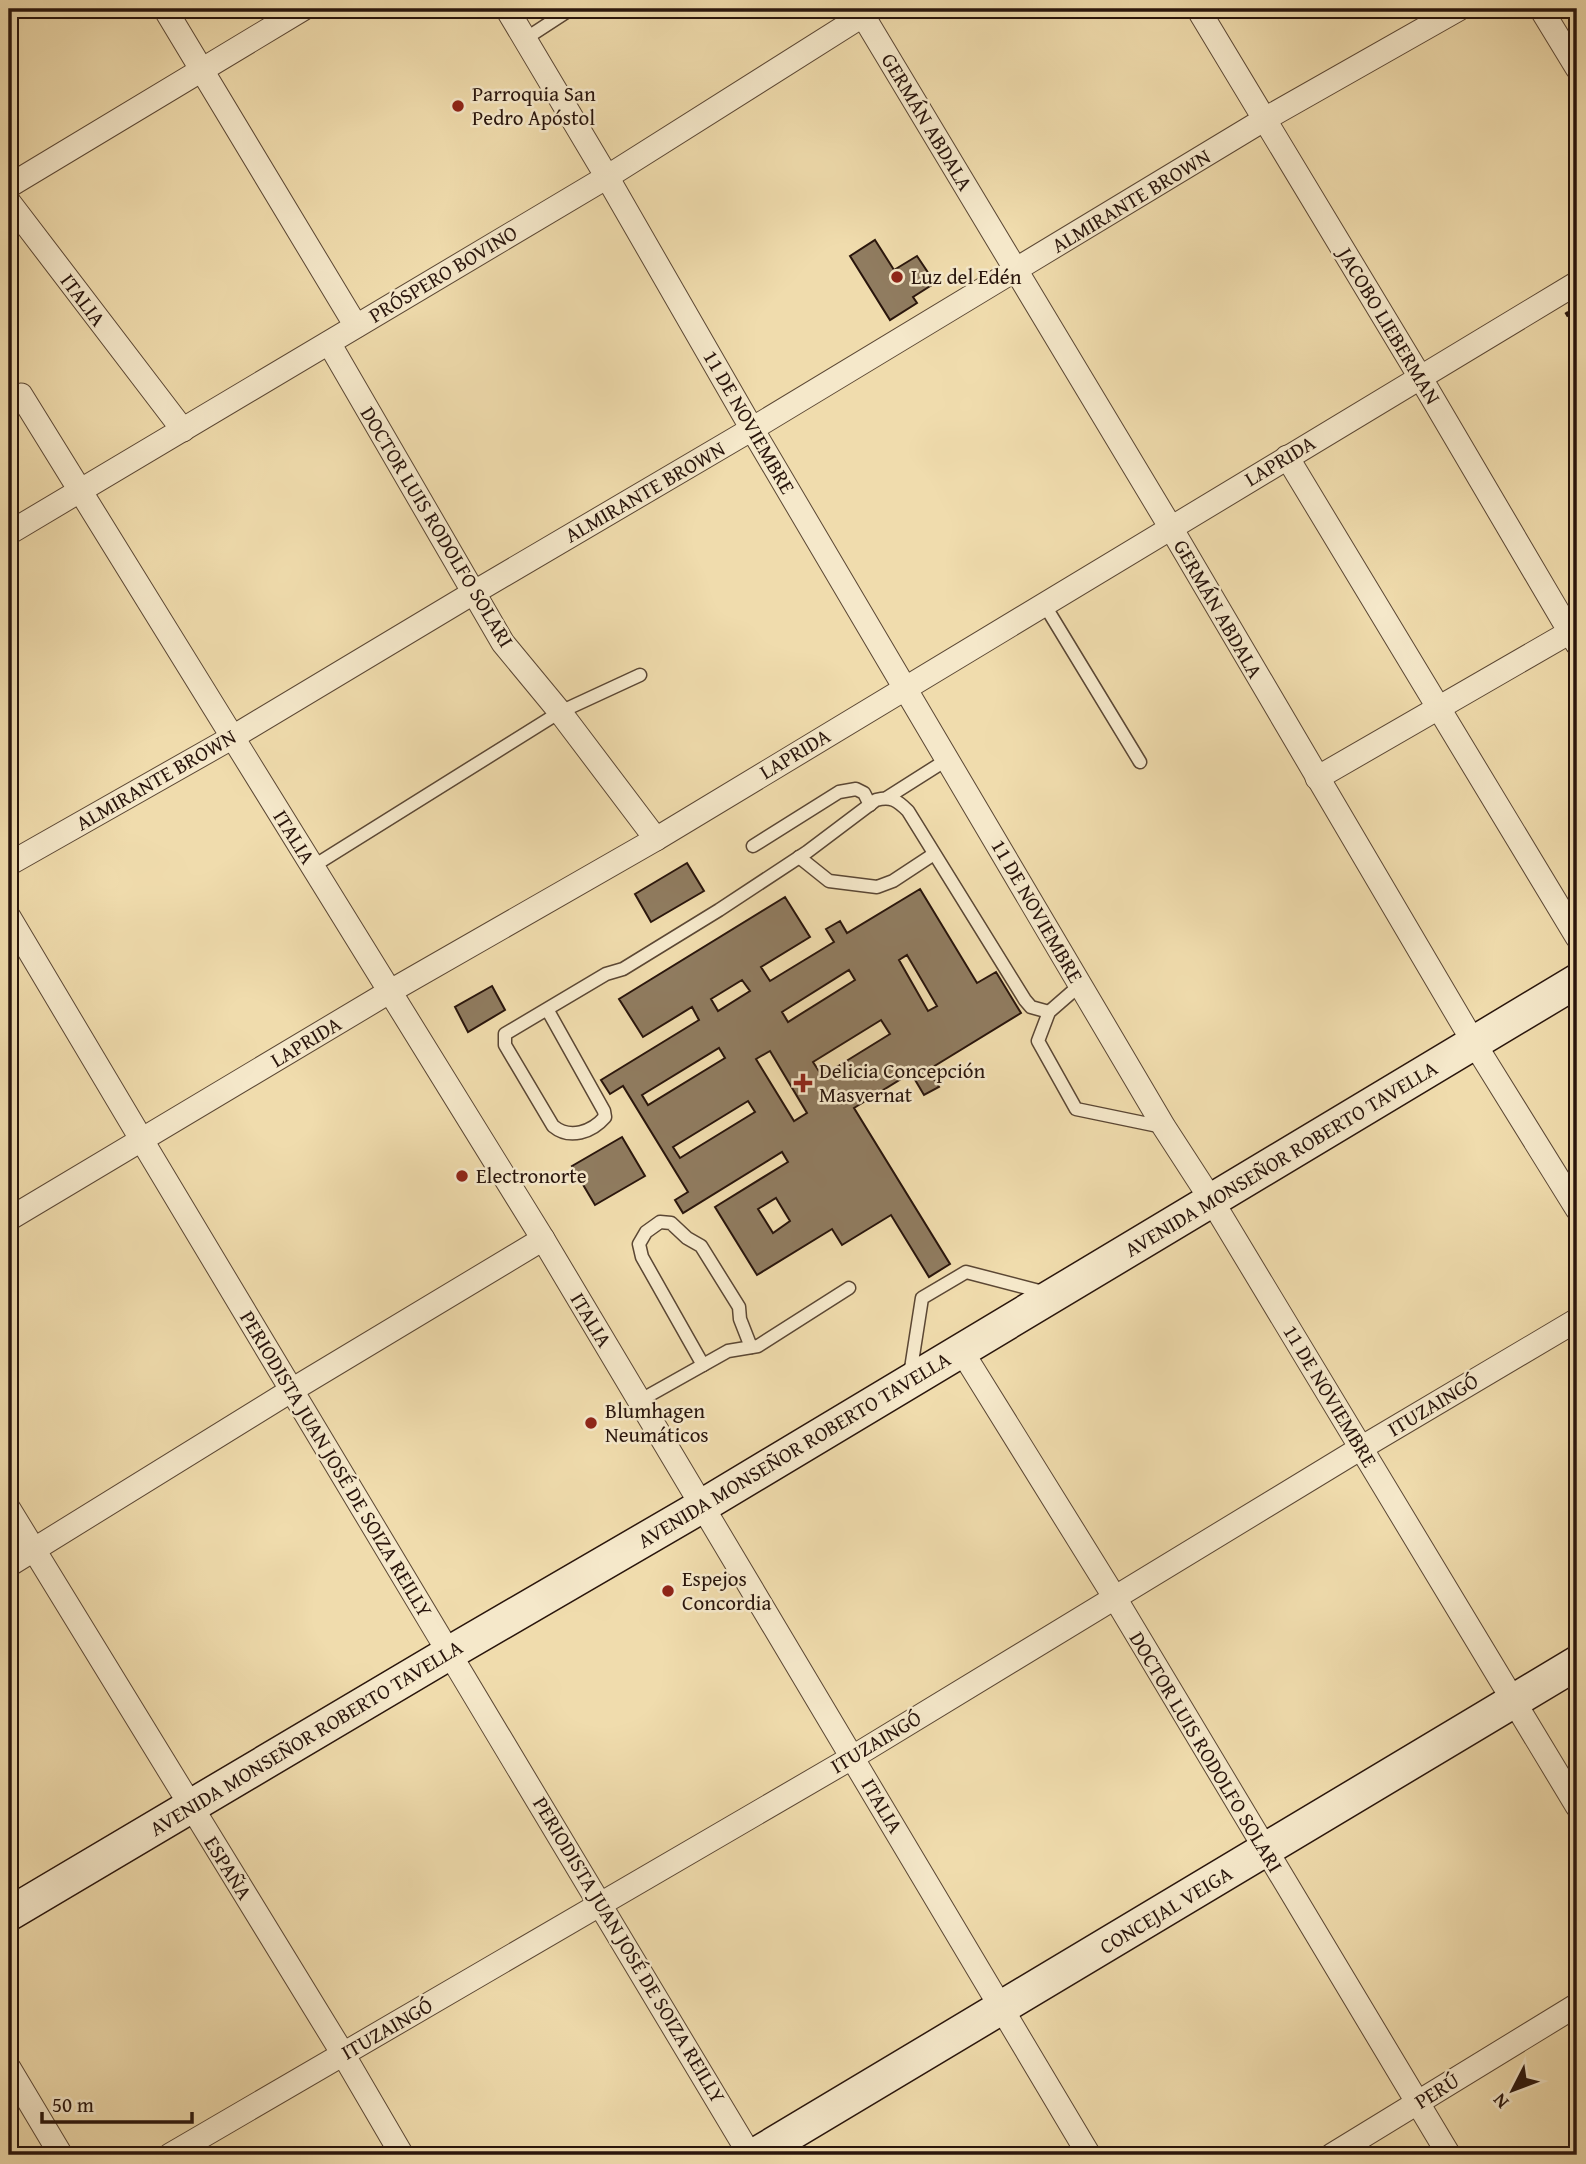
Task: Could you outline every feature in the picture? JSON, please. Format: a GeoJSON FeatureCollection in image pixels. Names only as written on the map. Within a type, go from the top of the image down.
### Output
{"type":"FeatureCollection","features":[{"type":"Feature","properties":{"kind":"main road","name":"AVENIDA MONSEÑOR ROBERTO TAVELLA"},"geometry":{"type":"LineString","coordinates":[[9,1914],[702,1506],[1577,981]]}},
{"type":"Feature","properties":{"kind":"main road","name":"CONCEJAL VEIGA"},"geometry":{"type":"LineString","coordinates":[[752,2155],[1577,1663]]}},
{"type":"Feature","properties":{"kind":"street"},"geometry":{"type":"LineString","coordinates":[[166,9],[356,326]]}},
{"type":"Feature","properties":{"kind":"street"},"geometry":{"type":"LineString","coordinates":[[9,186],[303,9]]}},
{"type":"Feature","properties":{"kind":"street","name":"11 DE NOVIEMBRE"},"geometry":{"type":"LineString","coordinates":[[507,9],[1164,1127],[1212,1201],[1577,1806]]}},
{"type":"Feature","properties":{"kind":"street","name":"JACOBO LIEBERMAN"},"geometry":{"type":"LineString","coordinates":[[1198,9],[1575,634]]}},
{"type":"Feature","properties":{"kind":"street","name":"ALMIRANTE BROWN"},"geometry":{"type":"LineString","coordinates":[[9,864],[233,737],[1265,120],[1459,9]]}},
{"type":"Feature","properties":{"kind":"street"},"geometry":{"type":"LineString","coordinates":[[1542,9],[1577,68]]}},
{"type":"Feature","properties":{"kind":"street","name":"PRÓSPERO BOVINO"},"geometry":{"type":"LineString","coordinates":[[9,533],[607,177],[865,11]]}},
{"type":"Feature","properties":{"kind":"street","name":"GERMÁN ABDALA"},"geometry":{"type":"LineString","coordinates":[[865,11],[1474,1043],[1577,1209]]}},
{"type":"Feature","properties":{"kind":"street","name":"ITALIA"},"geometry":{"type":"LineString","coordinates":[[9,202],[183,430]]}},
{"type":"Feature","properties":{"kind":"street","name":"LAPRIDA"},"geometry":{"type":"LineString","coordinates":[[9,1219],[389,992],[656,838],[1577,283]]}},
{"type":"Feature","properties":{"kind":"street","name":"DOCTOR LUIS RODOLFO SOLARI"},"geometry":{"type":"LineString","coordinates":[[329,343],[503,643],[560,712],[656,838]]}},
{"type":"Feature","properties":{"kind":"street","name":"ITALIA"},"geometry":{"type":"LineString","coordinates":[[21,396],[543,1239],[1089,2155]]}},
{"type":"Feature","properties":{"kind":"street"},"geometry":{"type":"LineString","coordinates":[[1287,457],[1577,937]]}},
{"type":"Feature","properties":{"kind":"street"},"geometry":{"type":"LineString","coordinates":[[1317,778],[1575,634]]}},
{"type":"Feature","properties":{"kind":"street","name":"PERIODISTA JUAN JOSÉ DE SOIZA REILLY"},"geometry":{"type":"LineString","coordinates":[[9,917],[752,2155]]}},
{"type":"Feature","properties":{"kind":"street"},"geometry":{"type":"LineString","coordinates":[[9,1565],[543,1239]]}},
{"type":"Feature","properties":{"kind":"street","name":"ITUZAINGÓ"},"geometry":{"type":"LineString","coordinates":[[170,2155],[853,1757],[1361,1448],[1577,1321]]}},
{"type":"Feature","properties":{"kind":"street","name":"DOCTOR LUIS RODOLFO SOLARI"},"geometry":{"type":"LineString","coordinates":[[961,1350],[1115,1598],[1449,2155]]}},
{"type":"Feature","properties":{"kind":"street","name":"ESPAÑA"},"geometry":{"type":"LineString","coordinates":[[9,1509],[402,2155]]}},
{"type":"Feature","properties":{"kind":"street","name":"PERÚ"},"geometry":{"type":"LineString","coordinates":[[1332,2155],[1577,2005]]}},
{"type":"Feature","properties":{"kind":"street"},"geometry":{"type":"LineString","coordinates":[[9,2068],[61,2155]]}},
{"type":"Feature","properties":{"kind":"lane"},"geometry":{"type":"LineString","coordinates":[[525,39],[571,9]]}},
{"type":"Feature","properties":{"kind":"lane"},"geometry":{"type":"LineString","coordinates":[[1044,604],[1140,762]]}},
{"type":"Feature","properties":{"kind":"lane"},"geometry":{"type":"LineString","coordinates":[[312,867],[560,712],[640,675]]}},
{"type":"Feature","properties":{"kind":"lane"},"geometry":{"type":"LineString","coordinates":[[547,1009],[604,1111],[605,1116],[601,1121],[579,1134],[570,1135],[553,1126],[505,1045],[505,1034],[547,1009],[606,974],[623,969],[719,910],[799,857],[876,800],[888,797],[947,759]]}},
{"type":"Feature","properties":{"kind":"lane"},"geometry":{"type":"LineString","coordinates":[[753,846],[839,792],[856,789],[864,793],[870,804]]}},
{"type":"Feature","properties":{"kind":"lane"},"geometry":{"type":"LineString","coordinates":[[888,797],[898,801],[908,811],[1025,1000],[1031,1007],[1049,1012]]}},
{"type":"Feature","properties":{"kind":"lane"},"geometry":{"type":"LineString","coordinates":[[799,857],[829,881],[877,887],[893,881],[934,854]]}},
{"type":"Feature","properties":{"kind":"lane"},"geometry":{"type":"LineString","coordinates":[[1080,985],[1049,1012],[1038,1041],[1076,1110],[1164,1127]]}},
{"type":"Feature","properties":{"kind":"lane"},"geometry":{"type":"LineString","coordinates":[[703,1365],[642,1257],[639,1244],[646,1232],[660,1222],[671,1223],[687,1238],[701,1246],[739,1307],[740,1319],[751,1347]]}},
{"type":"Feature","properties":{"kind":"lane"},"geometry":{"type":"LineString","coordinates":[[909,1382],[922,1298],[955,1278],[966,1272],[1054,1295]]}},
{"type":"Feature","properties":{"kind":"lane"},"geometry":{"type":"LineString","coordinates":[[639,1401],[728,1351],[758,1346],[849,1288]]}},
{"type":"Feature","properties":{"kind":"building","name":"Luz del Edén"},"geometry":{"type":"Polygon","coordinates":[[[875,240],[894,270],[917,256],[935,283],[913,297],[917,303],[890,320],[850,256],[875,240]]]}},
{"type":"Feature","properties":{"kind":"building"},"geometry":{"type":"Polygon","coordinates":[[[687,863],[704,891],[651,922],[635,894],[687,863]]]}},
{"type":"Feature","properties":{"kind":"building"},"geometry":{"type":"Polygon","coordinates":[[[920,889],[977,983],[996,972],[1021,1013],[928,1070],[939,1087],[924,1095],[911,1073],[854,1108],[950,1264],[929,1277],[891,1215],[842,1245],[832,1229],[757,1275],[715,1207],[788,1162],[782,1152],[683,1213],[675,1200],[688,1192],[623,1086],[610,1094],[601,1080],[699,1020],[692,1007],[643,1037],[619,999],[785,897],[810,937],[761,967],[770,981],[834,942],[826,929],[840,921],[847,933],[920,889]],[[907,955],[899,960],[928,1011],[937,1006],[907,955]],[[849,970],[782,1012],[788,1022],[855,980],[849,970]],[[742,980],[711,999],[718,1011],[750,991],[742,980]],[[881,1020],[813,1062],[822,1076],[890,1034],[881,1020]],[[719,1048],[642,1095],[648,1105],[725,1058],[719,1048]],[[770,1051],[756,1059],[794,1121],[807,1113],[770,1051]],[[748,1101],[673,1147],[680,1158],[755,1112],[748,1101]],[[776,1198],[758,1209],[773,1233],[790,1221],[776,1198]]]}},
{"type":"Feature","properties":{"kind":"building"},"geometry":{"type":"Polygon","coordinates":[[[492,986],[505,1010],[468,1032],[455,1007],[492,986]]]}},
{"type":"Feature","properties":{"kind":"building"},"geometry":{"type":"Polygon","coordinates":[[[622,1137],[645,1176],[595,1205],[572,1166],[622,1137]]]}},
{"type":"Feature","properties":{"kind":"place","name":"Parroquia San Pedro Apóstol"},"geometry":{"type":"Point","coordinates":[458,106]}},
{"type":"Feature","properties":{"kind":"place","name":"Luz del Edén"},"geometry":{"type":"Point","coordinates":[897,277]}},
{"type":"Feature","properties":{"kind":"place","name":"Delicia Concepción Masvernat"},"geometry":{"type":"Point","coordinates":[803,1083]}},
{"type":"Feature","properties":{"kind":"place","name":"Electronorte"},"geometry":{"type":"Point","coordinates":[462,1176]}},
{"type":"Feature","properties":{"kind":"place","name":"Blumhagen Neumáticos"},"geometry":{"type":"Point","coordinates":[591,1423]}},
{"type":"Feature","properties":{"kind":"place","name":"Espejos Concordia"},"geometry":{"type":"Point","coordinates":[668,1591]}}]}
